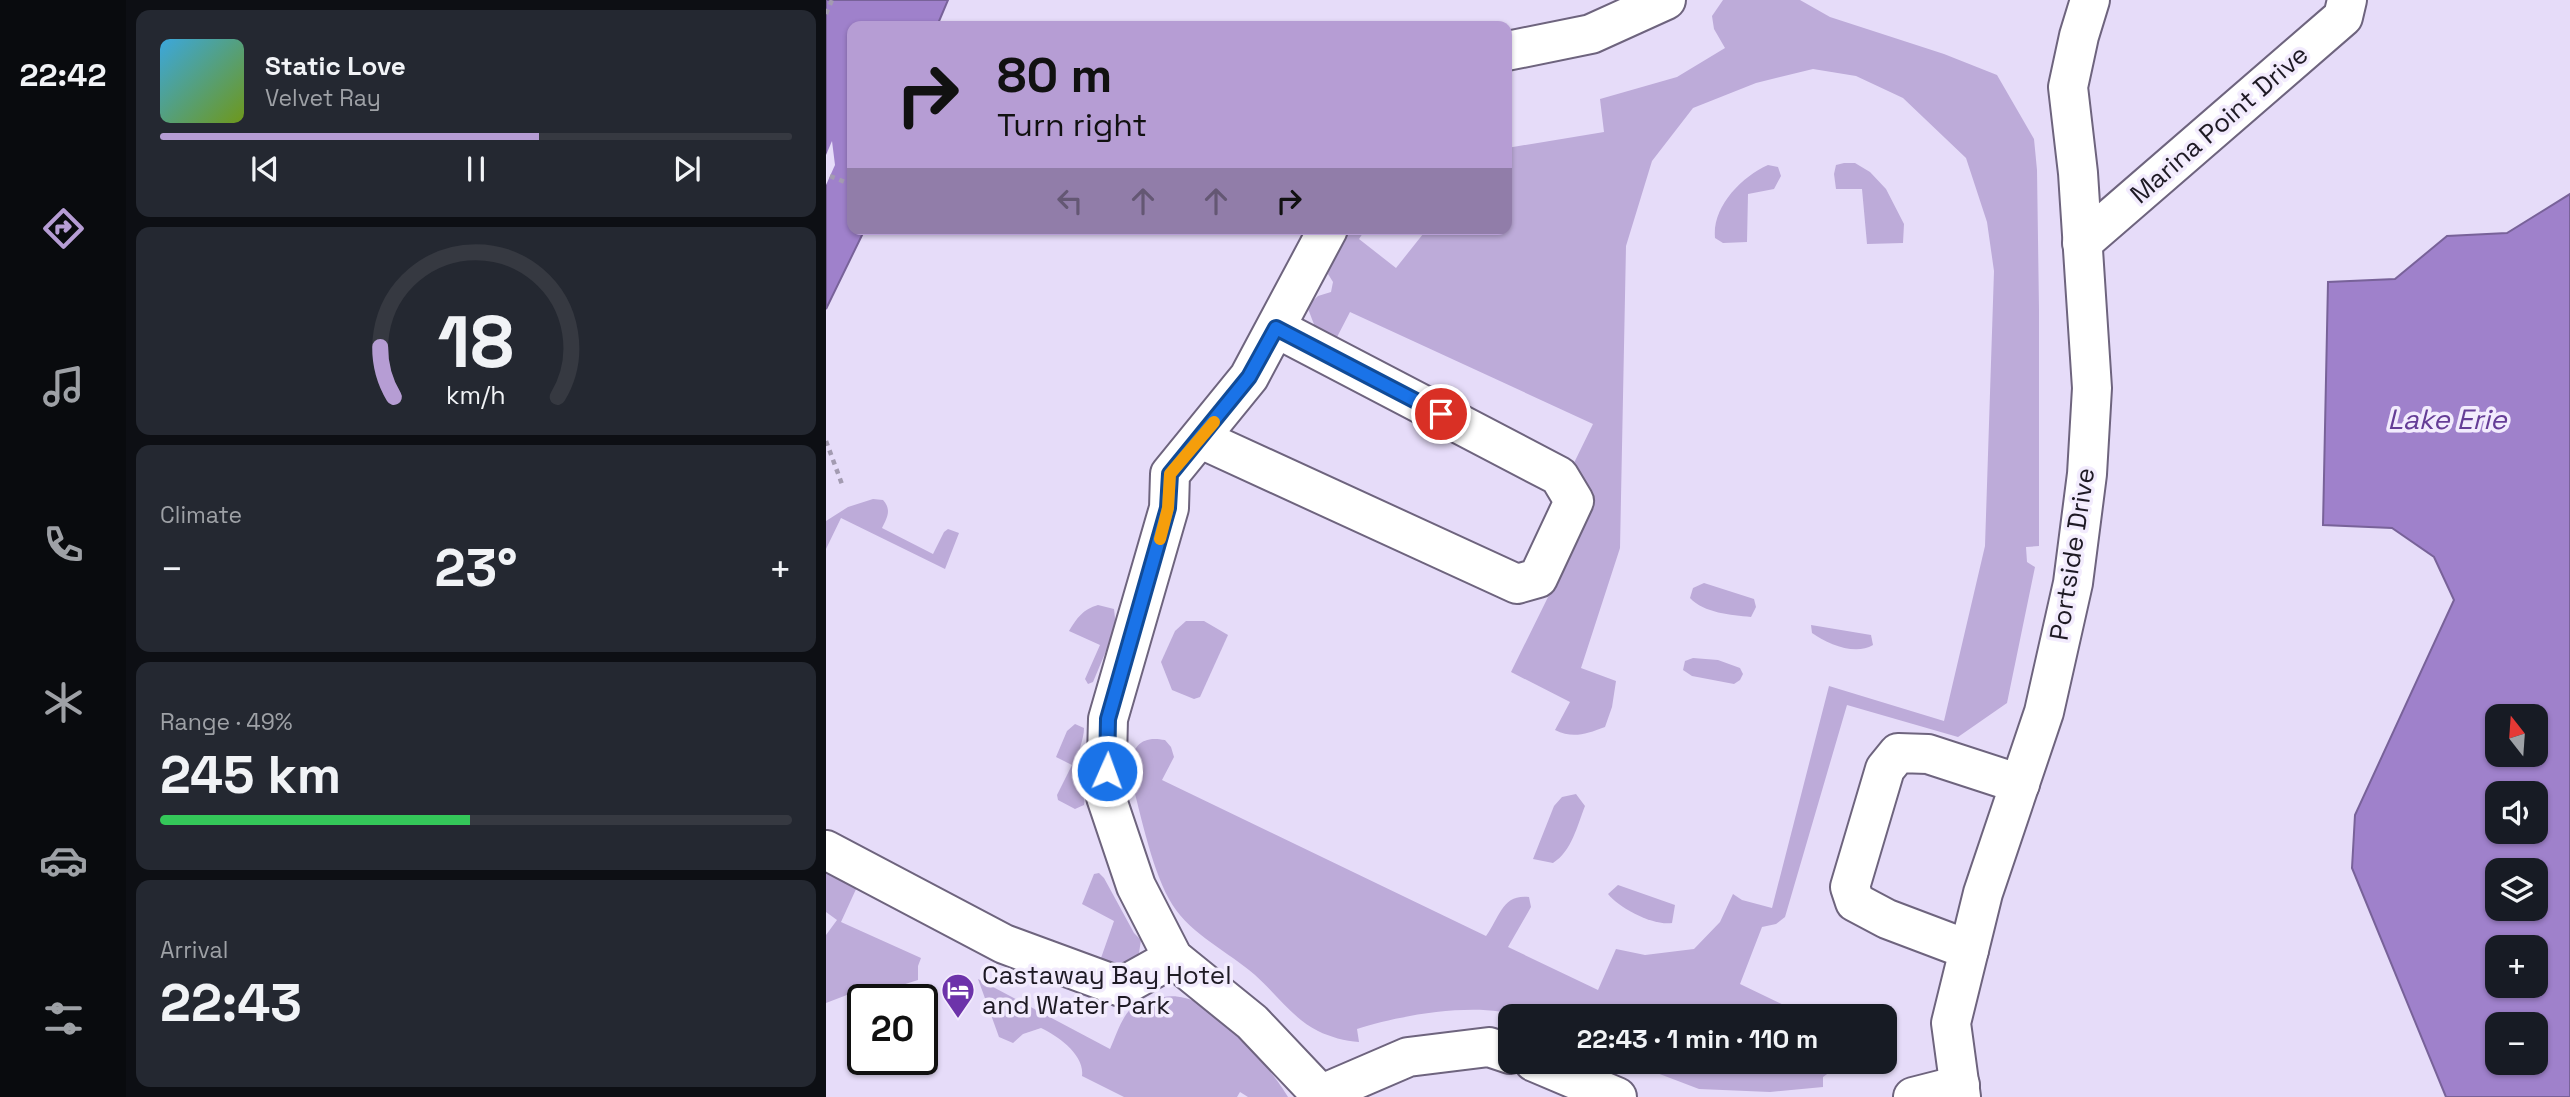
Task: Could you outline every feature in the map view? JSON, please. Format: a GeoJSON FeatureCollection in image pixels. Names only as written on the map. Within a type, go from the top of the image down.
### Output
{"type":"FeatureCollection","features":[{"type":"Feature","properties":{"kind":"street"},"geometry":{"type":"LineString","coordinates":[[1512,50],[1591,34],[1667,0]]}},
{"type":"Feature","properties":{"kind":"street","name":"Portside Drive"},"geometry":{"type":"LineString","coordinates":[[1961,1091],[1951,1023],[1983,893],[2044,712],[2073,583],[2087,474],[2092,388],[2078,173],[2068,87],[2090,0]]}},
{"type":"Feature","properties":{"kind":"street","name":"Marina Point Drive"},"geometry":{"type":"LineString","coordinates":[[2082,243],[2343,17],[2347,0]]}},
{"type":"Feature","properties":{"kind":"street"},"geometry":{"type":"LineString","coordinates":[[1325,235],[1249,377],[1170,474],[1168,508],[1108,719],[1106,797],[1136,886],[1173,958],[1252,1022],[1322,1096],[1408,1057],[1489,1047],[1498,1050]]}},
{"type":"Feature","properties":{"kind":"street"},"geometry":{"type":"LineString","coordinates":[[1201,439],[1517,584],[1538,578],[1574,501],[1559,475],[1276,328]]}},
{"type":"Feature","properties":{"kind":"street"},"geometry":{"type":"LineString","coordinates":[[1969,950],[1887,919],[1855,902],[1850,887],[1885,769],[1898,753],[1928,754],[2020,784]]}},
{"type":"Feature","properties":{"kind":"street"},"geometry":{"type":"LineString","coordinates":[[826,850],[1004,944],[1121,987],[1173,958]]}},
{"type":"Feature","properties":{"kind":"street"},"geometry":{"type":"LineString","coordinates":[[1562,1074],[1617,1097]]}},
{"type":"Feature","properties":{"kind":"street"},"geometry":{"type":"LineString","coordinates":[[1913,1097],[1961,1091]]}},
{"type":"Feature","properties":{"kind":"path"},"geometry":{"type":"LineString","coordinates":[[826,13],[832,0]]}},
{"type":"Feature","properties":{"kind":"path"},"geometry":{"type":"LineString","coordinates":[[830,176],[847,183]]}},
{"type":"Feature","properties":{"kind":"path"},"geometry":{"type":"LineString","coordinates":[[826,441],[843,487]]}},
{"type":"Feature","properties":{"kind":"shaded area"},"geometry":{"type":"Polygon","coordinates":[[[1723,0],[1800,0],[1830,17],[1944,54],[1997,75],[2034,139],[2039,309],[2039,546],[2026,547],[2027,562],[2035,567],[2007,703],[1958,737],[1847,705],[1785,917],[1776,924],[1762,927],[1740,984],[1782,1004],[1498,1004],[1498,1011],[1440,1012],[1395,1019],[1357,1029],[1359,1042],[1328,1035],[1308,1025],[1290,1011],[1249,970],[1195,930],[1169,899],[1151,853],[1129,771],[1132,755],[1143,741],[1165,740],[1171,747],[1174,757],[1162,780],[1486,936],[1507,903],[1520,897],[1529,897],[1531,907],[1508,947],[1598,990],[1616,949],[1645,955],[1694,949],[1720,922],[1733,894],[1742,900],[1772,908],[1829,686],[1944,721],[1985,546],[1994,271],[1987,222],[1966,158],[1903,98],[1856,76],[1813,69],[1756,83],[1693,108],[1652,161],[1626,246],[1620,548],[1581,668],[1616,681],[1612,707],[1605,727],[1598,730],[1574,735],[1555,730],[1570,702],[1511,672],[1586,520],[1590,489],[1573,465],[1593,424],[1350,312],[1336,339],[1318,335],[1307,306],[1318,296],[1331,292],[1333,282],[1328,274],[1335,242],[1347,235],[1362,235],[1359,239],[1396,268],[1422,235],[1512,235],[1512,147],[1604,132],[1600,99],[1677,77],[1725,48],[1714,29],[1712,16],[1723,0]]]}},
{"type":"Feature","properties":{"kind":"shaded area"},"geometry":{"type":"Polygon","coordinates":[[[1855,163],[1870,172],[1886,189],[1904,224],[1903,243],[1867,244],[1862,189],[1836,189],[1836,165],[1855,163]]]}},
{"type":"Feature","properties":{"kind":"shaded area"},"geometry":{"type":"Polygon","coordinates":[[[1768,165],[1778,167],[1781,176],[1774,189],[1748,194],[1747,242],[1723,243],[1715,238],[1718,215],[1730,194],[1748,177],[1768,165]]]}},
{"type":"Feature","properties":{"kind":"shaded area"},"geometry":{"type":"Polygon","coordinates":[[[873,499],[883,500],[887,507],[887,517],[882,528],[933,554],[944,532],[948,529],[959,533],[945,569],[841,518],[826,549],[826,521],[848,507],[873,499]]]}},
{"type":"Feature","properties":{"kind":"shaded area"},"geometry":{"type":"Polygon","coordinates":[[[1704,583],[1754,599],[1756,607],[1751,617],[1718,612],[1696,603],[1690,598],[1693,588],[1704,583]]]}},
{"type":"Feature","properties":{"kind":"shaded area"},"geometry":{"type":"Polygon","coordinates":[[[1098,605],[1114,609],[1117,636],[1106,651],[1093,682],[1088,684],[1085,679],[1100,645],[1069,631],[1081,615],[1098,605]]]}},
{"type":"Feature","properties":{"kind":"shaded area"},"geometry":{"type":"Polygon","coordinates":[[[1186,621],[1204,621],[1228,635],[1200,697],[1194,699],[1172,690],[1161,662],[1175,631],[1186,621]]]}},
{"type":"Feature","properties":{"kind":"shaded area"},"geometry":{"type":"Polygon","coordinates":[[[1811,625],[1871,635],[1873,645],[1858,649],[1842,647],[1812,633],[1811,625]]]}},
{"type":"Feature","properties":{"kind":"shaded area"},"geometry":{"type":"Polygon","coordinates":[[[1693,658],[1718,660],[1740,668],[1743,674],[1734,684],[1692,676],[1683,670],[1685,661],[1693,658]]]}},
{"type":"Feature","properties":{"kind":"shaded area"},"geometry":{"type":"Polygon","coordinates":[[[1075,724],[1084,728],[1078,761],[1085,800],[1084,805],[1075,809],[1058,800],[1057,795],[1072,765],[1056,757],[1067,731],[1075,724]]]}},
{"type":"Feature","properties":{"kind":"shaded area"},"geometry":{"type":"Polygon","coordinates":[[[1576,794],[1585,806],[1565,852],[1553,863],[1533,859],[1554,806],[1562,797],[1576,794]]]}},
{"type":"Feature","properties":{"kind":"shaded area"},"geometry":{"type":"Polygon","coordinates":[[[826,870],[857,887],[841,922],[921,958],[918,980],[905,984],[847,984],[847,995],[826,1003],[826,935],[837,920],[826,912],[826,870]]]}},
{"type":"Feature","properties":{"kind":"shaded area"},"geometry":{"type":"Polygon","coordinates":[[[1099,873],[1134,933],[1141,940],[1139,953],[1130,963],[1113,963],[1101,958],[1114,921],[1082,904],[1094,874],[1099,873]]]}},
{"type":"Feature","properties":{"kind":"shaded area"},"geometry":{"type":"Polygon","coordinates":[[[1618,885],[1675,905],[1672,923],[1646,919],[1620,905],[1608,894],[1618,885]]]}},
{"type":"Feature","properties":{"kind":"shaded area"},"geometry":{"type":"Polygon","coordinates":[[[978,979],[1110,1049],[1124,1018],[1137,1004],[1165,997],[1185,998],[1212,1012],[1242,1039],[1288,1097],[1248,1097],[1240,1092],[1237,1097],[1124,1097],[1082,1076],[1082,1068],[1075,1054],[1062,1041],[1041,1028],[1023,1034],[1013,1043],[999,1037],[978,979]]]}},
{"type":"Feature","properties":{"kind":"shaded area"},"geometry":{"type":"Polygon","coordinates":[[[1660,1074],[1827,1074],[1823,1077],[1823,1087],[1770,1092],[1699,1089],[1660,1074]]]}},
{"type":"Feature","properties":{"kind":"water"},"geometry":{"type":"Polygon","coordinates":[[[826,0],[948,0],[939,21],[847,21],[847,235],[862,235],[826,309],[826,0]]]}},
{"type":"Feature","properties":{"kind":"water","name":"Lake Erie"},"geometry":{"type":"Polygon","coordinates":[[[2570,194],[2570,1097],[2446,1097],[2352,868],[2355,815],[2454,600],[2434,557],[2392,528],[2323,525],[2328,282],[2395,279],[2447,236],[2507,233],[2570,194]]]}},
{"type":"Feature","properties":{"kind":"pier"},"geometry":{"type":"Polygon","coordinates":[[[832,141],[835,165],[826,185],[826,155],[832,141]]]}},
{"type":"Feature","properties":{"kind":"slow traffic"},"geometry":{"type":"LineString","coordinates":[[1160,539],[1168,508],[1170,474],[1214,422]]}},
{"type":"Feature","properties":{"kind":"place","name":"Castaway Bay Hotel and Water Park"},"geometry":{"type":"Point","coordinates":[958,1020]}},
{"type":"Feature","properties":{"kind":"route"},"geometry":{"type":"LineString","coordinates":[[1107,771],[1108,719],[1155,561],[1168,508],[1170,474],[1249,377],[1276,328],[1441,414]]}}]}
